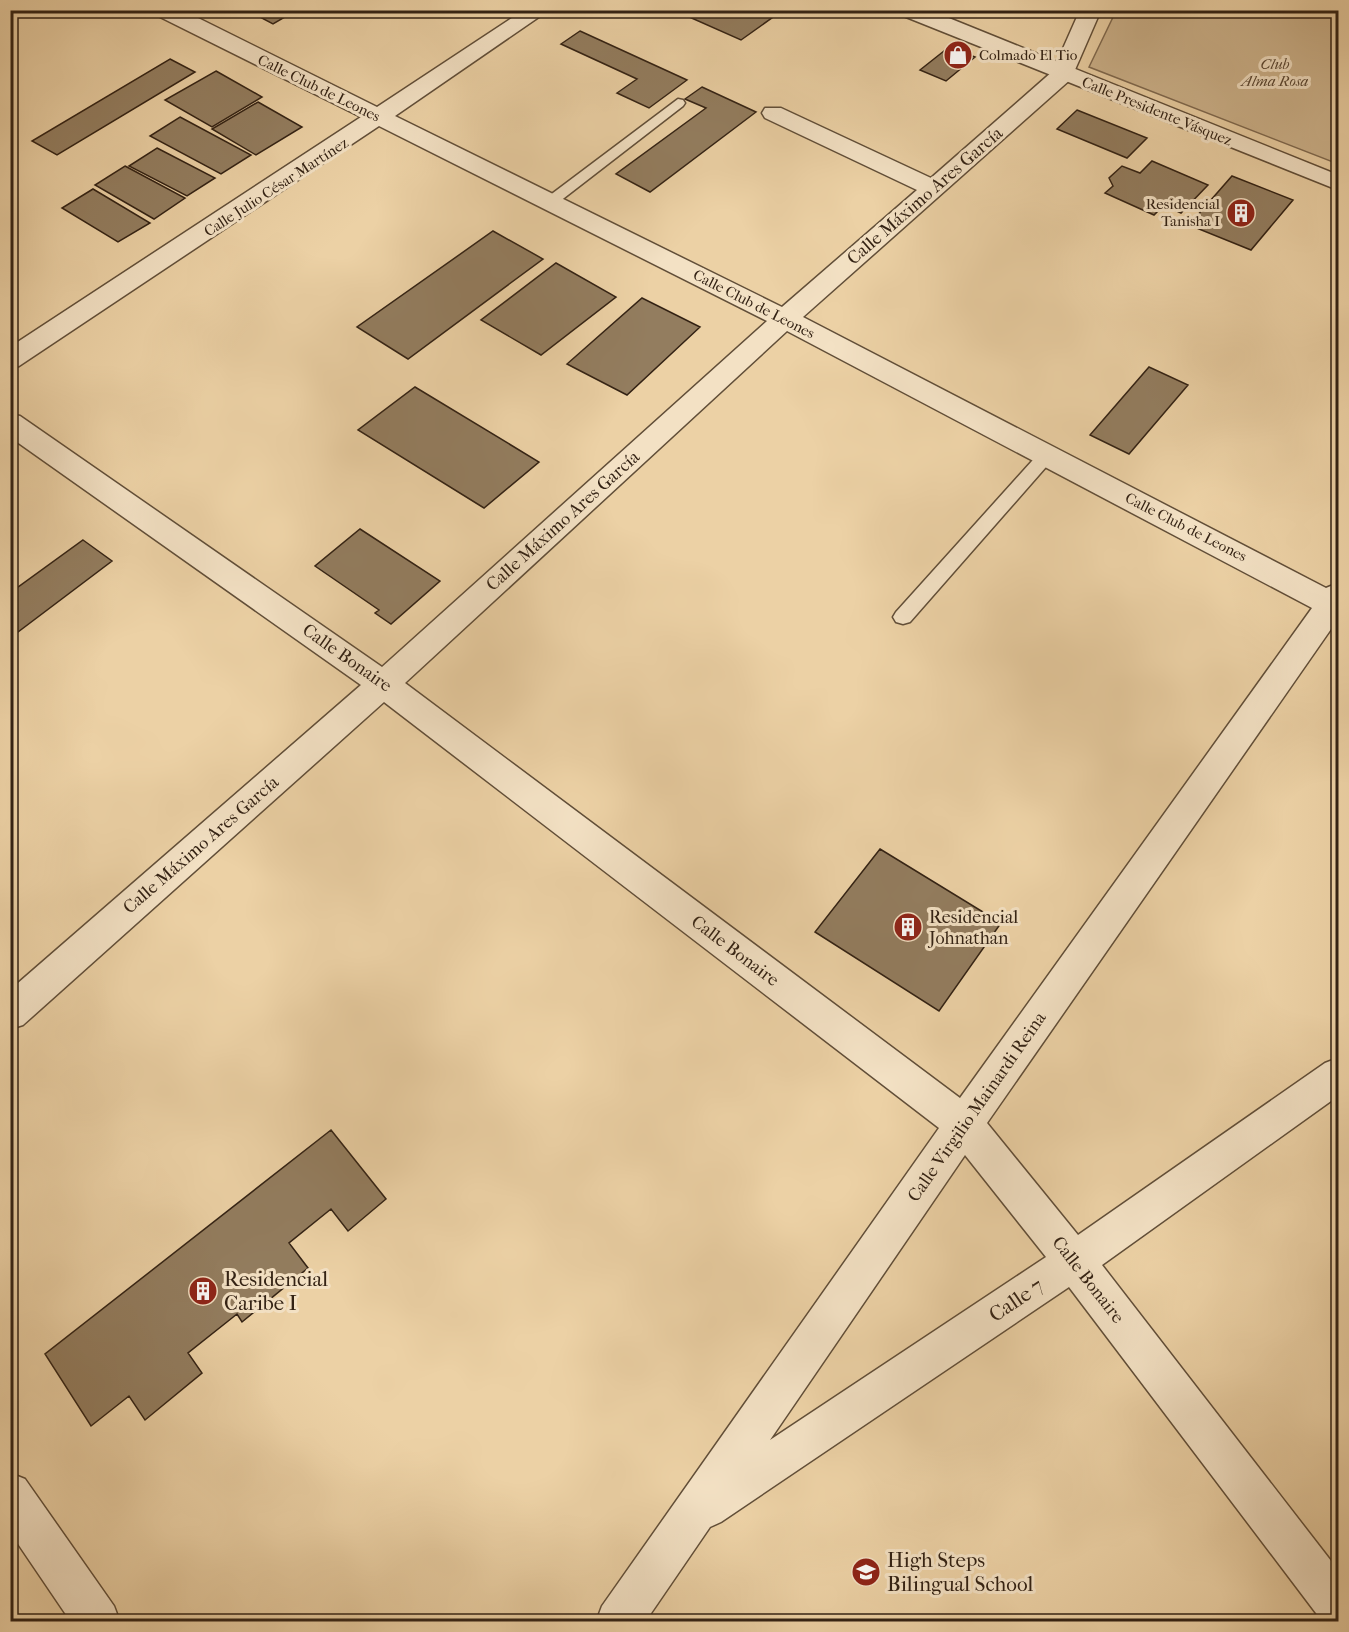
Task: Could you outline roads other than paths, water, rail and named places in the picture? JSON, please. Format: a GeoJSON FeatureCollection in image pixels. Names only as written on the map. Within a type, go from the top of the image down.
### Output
{"type":"FeatureCollection","features":[{"type":"Feature","properties":{"kind":"street","name":"Calle Club de Leones"},"geometry":{"type":"LineString","coordinates":[[164,10],[785,319],[1337,602]]}},
{"type":"Feature","properties":{"kind":"street","name":"Calle Julio César Martínez"},"geometry":{"type":"LineString","coordinates":[[10,360],[380,118],[539,10]]}},
{"type":"Feature","properties":{"kind":"street","name":"Calle Presidente Vásquez"},"geometry":{"type":"LineString","coordinates":[[909,10],[1338,183]]}},
{"type":"Feature","properties":{"kind":"street","name":"Calle Máximo Ares García"},"geometry":{"type":"LineString","coordinates":[[10,1013],[383,684],[785,319],[1063,74],[1091,10]]}},
{"type":"Feature","properties":{"kind":"street"},"geometry":{"type":"LineString","coordinates":[[773,113],[933,188]]}},
{"type":"Feature","properties":{"kind":"street","name":"Calle Bonaire"},"geometry":{"type":"LineString","coordinates":[[10,423],[383,684],[964,1124],[1074,1261],[1338,1605]]}},
{"type":"Feature","properties":{"kind":"street","name":"Calle Virgilio Mainardi Reina"},"geometry":{"type":"LineString","coordinates":[[618,1622],[964,1124],[1337,602]]}},
{"type":"Feature","properties":{"kind":"street","name":"Calle 7"},"geometry":{"type":"LineString","coordinates":[[690,1518],[1074,1261],[1338,1075]]}},
{"type":"Feature","properties":{"kind":"street"},"geometry":{"type":"LineString","coordinates":[[10,1494],[98,1622]]}},
{"type":"Feature","properties":{"kind":"lane"},"geometry":{"type":"LineString","coordinates":[[550,202],[678,103]]}},
{"type":"Feature","properties":{"kind":"lane"},"geometry":{"type":"LineString","coordinates":[[903,617],[1047,455]]}},
{"type":"Feature","properties":{"kind":"place","name":"Colmado El Tio"},"geometry":{"type":"Point","coordinates":[958,55]}},
{"type":"Feature","properties":{"kind":"place","name":"Residencial Tanisha I"},"geometry":{"type":"Point","coordinates":[1241,213]}},
{"type":"Feature","properties":{"kind":"place","name":"Residencial Johnathan"},"geometry":{"type":"Point","coordinates":[908,927]}},
{"type":"Feature","properties":{"kind":"place","name":"Residencial Caribe I"},"geometry":{"type":"Point","coordinates":[203,1291]}},
{"type":"Feature","properties":{"kind":"place","name":"High Steps Bilingual School"},"geometry":{"type":"Point","coordinates":[866,1572]}},
{"type":"Feature","properties":{"kind":"park label","name":"Club Alma Rosa"},"geometry":{"type":"Point","coordinates":[1275,72]}}]}
